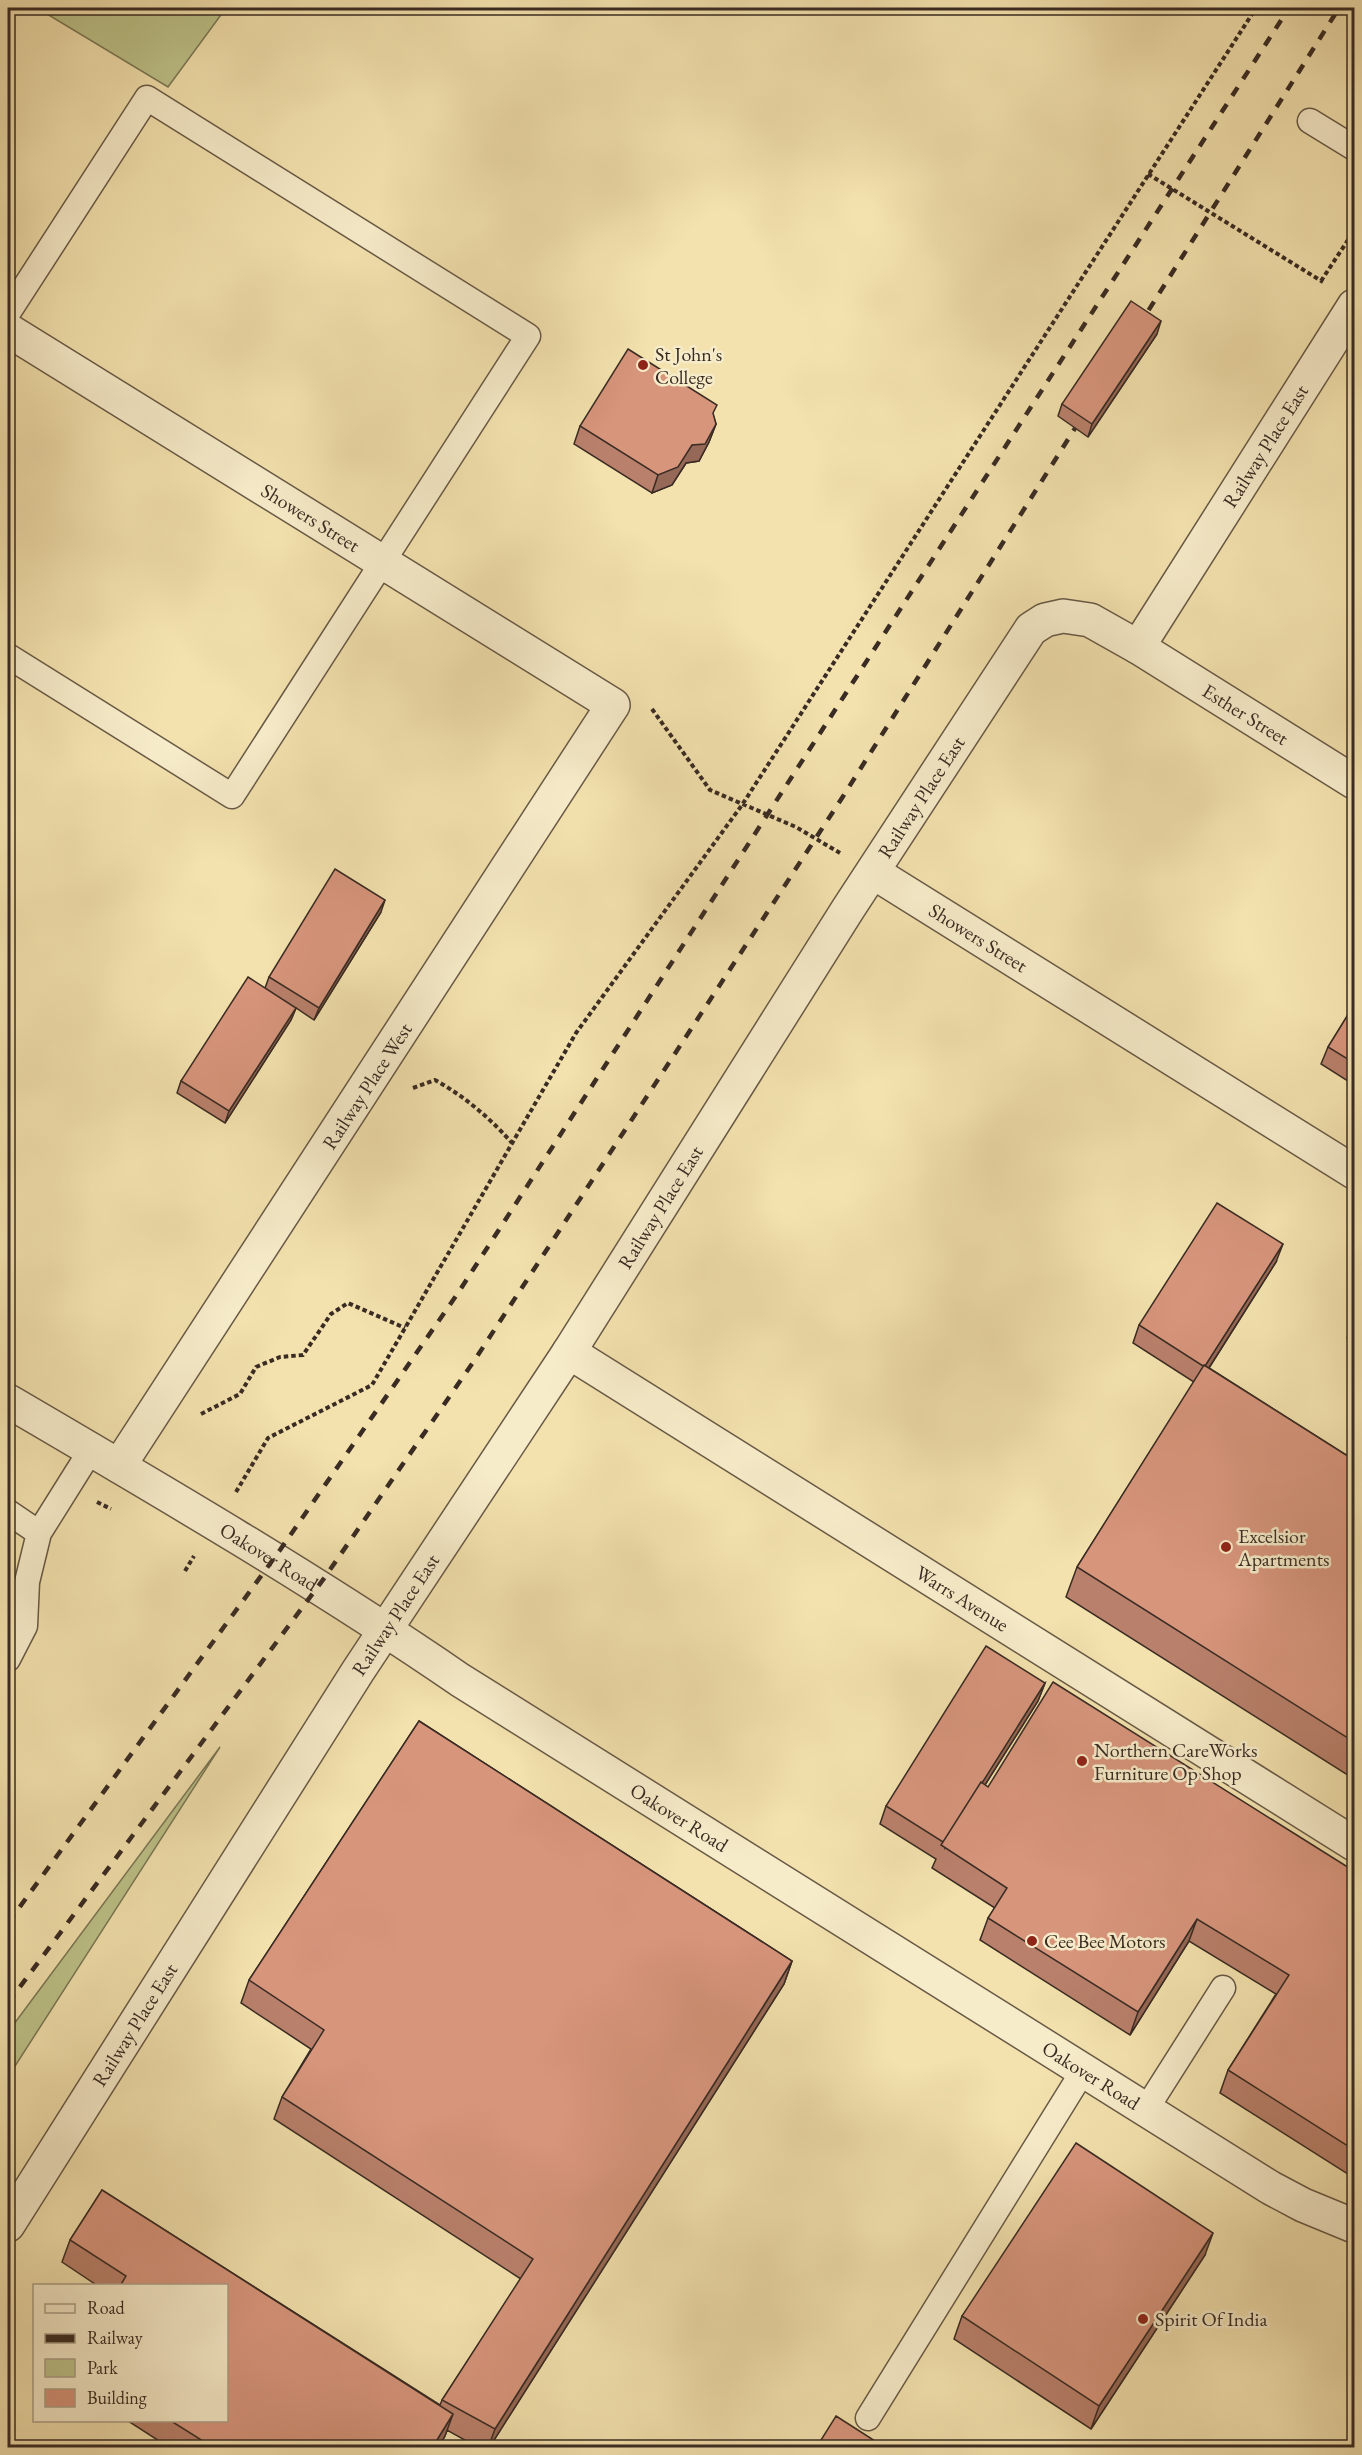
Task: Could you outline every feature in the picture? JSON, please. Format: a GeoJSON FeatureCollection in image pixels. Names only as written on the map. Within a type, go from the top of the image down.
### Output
{"type":"FeatureCollection","features":[{"type":"Feature","properties":{"kind":"street","name":"Railway Place East"},"geometry":{"type":"LineString","coordinates":[[8,2225],[1030,629],[1045,620],[1063,615],[1078,616],[1138,647],[1354,306]]}},
{"type":"Feature","properties":{"kind":"street","name":"Showers Street"},"geometry":{"type":"LineString","coordinates":[[8,330],[383,565],[613,705]]}},
{"type":"Feature","properties":{"kind":"street","name":"Esther Street"},"geometry":{"type":"LineString","coordinates":[[1138,647],[1354,782]]}},
{"type":"Feature","properties":{"kind":"street","name":"Railway Place West"},"geometry":{"type":"LineString","coordinates":[[119,1466],[613,705]]}},
{"type":"Feature","properties":{"kind":"street","name":"Showers Street"},"geometry":{"type":"LineString","coordinates":[[873,872],[1354,1172]]}},
{"type":"Feature","properties":{"kind":"street","name":"Warrs Avenue"},"geometry":{"type":"LineString","coordinates":[[569,1352],[1354,1844]]}},
{"type":"Feature","properties":{"kind":"street","name":"Oakover Road"},"geometry":{"type":"LineString","coordinates":[[8,1401],[91,1449],[387,1630],[460,1680],[1271,2188],[1303,2205],[1354,2226]]}},
{"type":"Feature","properties":{"kind":"lane"},"geometry":{"type":"LineString","coordinates":[[8,313],[147,98],[528,336],[383,565],[232,796],[8,656]]}},
{"type":"Feature","properties":{"kind":"lane"},"geometry":{"type":"LineString","coordinates":[[1310,121],[1354,148]]}},
{"type":"Feature","properties":{"kind":"lane"},"geometry":{"type":"LineString","coordinates":[[8,1659],[25,1626],[27,1582],[39,1533],[91,1449]]}},
{"type":"Feature","properties":{"kind":"lane"},"geometry":{"type":"LineString","coordinates":[[8,1512],[39,1533]]}},
{"type":"Feature","properties":{"kind":"lane"},"geometry":{"type":"LineString","coordinates":[[1145,2110],[1223,1988]]}},
{"type":"Feature","properties":{"kind":"lane"},"geometry":{"type":"LineString","coordinates":[[868,2418],[1083,2071]]}},
{"type":"Feature","properties":{"kind":"path"},"geometry":{"type":"LineString","coordinates":[[185,1571],[268,1438],[372,1385],[576,1033],[742,805],[1256,8]]}},
{"type":"Feature","properties":{"kind":"path"},"geometry":{"type":"LineString","coordinates":[[1148,174],[1329,286]]}},
{"type":"Feature","properties":{"kind":"path"},"geometry":{"type":"LineString","coordinates":[[1321,281],[1354,231]]}},
{"type":"Feature","properties":{"kind":"path"},"geometry":{"type":"LineString","coordinates":[[650,707],[710,789],[796,827],[873,872]]}},
{"type":"Feature","properties":{"kind":"path"},"geometry":{"type":"LineString","coordinates":[[452,1090],[497,1125],[512,1143]]}},
{"type":"Feature","properties":{"kind":"path"},"geometry":{"type":"LineString","coordinates":[[199,1415],[240,1394],[256,1367],[280,1357],[303,1355],[331,1314],[348,1304],[405,1328]]}},
{"type":"Feature","properties":{"kind":"green space"},"geometry":{"type":"Polygon","coordinates":[[[37,8],[226,8],[168,87],[37,8]]]}},
{"type":"Feature","properties":{"kind":"green space"},"geometry":{"type":"Polygon","coordinates":[[[220,1747],[8,2077],[8,2032],[220,1747]]]}},
{"type":"Feature","properties":{"kind":"building"},"geometry":{"type":"Polygon","coordinates":[[[1131,301],[1161,321],[1092,424],[1062,404],[1131,301]]]}},
{"type":"Feature","properties":{"kind":"building"},"geometry":{"type":"Polygon","coordinates":[[[628,349],[717,405],[713,413],[716,424],[705,444],[692,445],[678,467],[658,475],[580,426],[628,349]]]}},
{"type":"Feature","properties":{"kind":"building"},"geometry":{"type":"Polygon","coordinates":[[[335,869],[385,900],[319,1008],[269,977],[335,869]]]}},
{"type":"Feature","properties":{"kind":"building"},"geometry":{"type":"Polygon","coordinates":[[[248,977],[296,1008],[229,1111],[181,1081],[248,977]]]}},
{"type":"Feature","properties":{"kind":"building"},"geometry":{"type":"Polygon","coordinates":[[[1354,1005],[1354,1063],[1328,1047],[1354,1005]]]}},
{"type":"Feature","properties":{"kind":"building"},"geometry":{"type":"Polygon","coordinates":[[[1217,1203],[1283,1244],[1203,1366],[1139,1325],[1217,1203]]]}},
{"type":"Feature","properties":{"kind":"building","name":"Excelsior Apartments"},"geometry":{"type":"Polygon","coordinates":[[[1204,1365],[1354,1460],[1354,1742],[1077,1567],[1204,1365]]]}},
{"type":"Feature","properties":{"kind":"building"},"geometry":{"type":"Polygon","coordinates":[[[986,1646],[1045,1683],[943,1842],[886,1806],[986,1646]]]}},
{"type":"Feature","properties":{"kind":"building"},"geometry":{"type":"Polygon","coordinates":[[[1053,1682],[1354,1871],[1354,2150],[1228,2070],[1289,1975],[1197,1919],[1138,2012],[988,1918],[1007,1888],[941,1845],[981,1782],[988,1787],[1053,1682]]]}},
{"type":"Feature","properties":{"kind":"building"},"geometry":{"type":"Polygon","coordinates":[[[419,1721],[792,1961],[495,2429],[442,2400],[533,2259],[282,2097],[324,2030],[249,1980],[419,1721]]]}},
{"type":"Feature","properties":{"kind":"building"},"geometry":{"type":"Polygon","coordinates":[[[1076,2143],[1213,2233],[1099,2406],[962,2316],[1076,2143]]]}},
{"type":"Feature","properties":{"kind":"building"},"geometry":{"type":"Polygon","coordinates":[[[102,2190],[453,2414],[432,2448],[214,2448],[173,2422],[228,2422],[228,2284],[121,2284],[126,2276],[70,2240],[102,2190]]]}},
{"type":"Feature","properties":{"kind":"building"},"geometry":{"type":"Polygon","coordinates":[[[836,2416],[886,2448],[816,2448],[836,2416]]]}},
{"type":"Feature","properties":{"kind":"railway"},"geometry":{"type":"LineString","coordinates":[[8,1923],[280,1550],[458,1293],[1289,8]]}},
{"type":"Feature","properties":{"kind":"railway"},"geometry":{"type":"LineString","coordinates":[[1138,327],[1339,8]]}},
{"type":"Feature","properties":{"kind":"railway"},"geometry":{"type":"LineString","coordinates":[[8,2003],[325,1577],[474,1361],[842,798],[1084,414]]}},
{"type":"Feature","properties":{"kind":"place","name":"St John's College"},"geometry":{"type":"Point","coordinates":[643,365]}},
{"type":"Feature","properties":{"kind":"place","name":"Excelsior Apartments"},"geometry":{"type":"Point","coordinates":[1226,1547]}},
{"type":"Feature","properties":{"kind":"place","name":"Northern CareWorks Furniture Op Shop"},"geometry":{"type":"Point","coordinates":[1082,1761]}},
{"type":"Feature","properties":{"kind":"place","name":"Cee Bee Motors"},"geometry":{"type":"Point","coordinates":[1032,1941]}},
{"type":"Feature","properties":{"kind":"place","name":"Spirit Of India"},"geometry":{"type":"Point","coordinates":[1143,2319]}}]}
